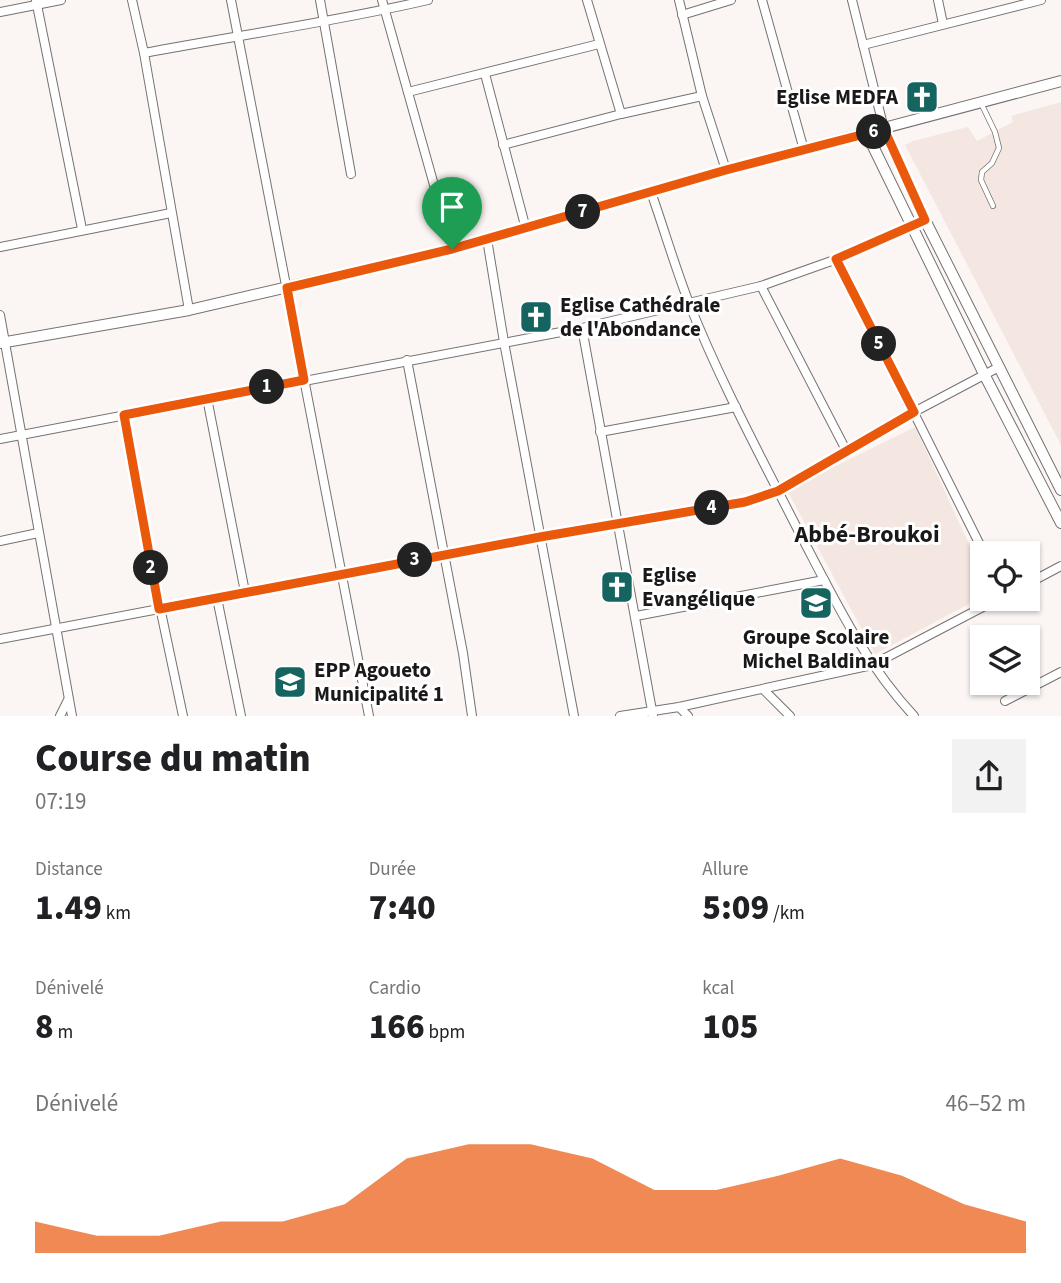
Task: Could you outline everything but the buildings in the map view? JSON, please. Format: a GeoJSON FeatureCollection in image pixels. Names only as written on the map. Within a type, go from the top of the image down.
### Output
{"type":"FeatureCollection","features":[{"type":"Feature","properties":{"kind":"street"},"geometry":{"type":"LineString","coordinates":[[0,12],[61,0]]}},
{"type":"Feature","properties":{"kind":"street"},"geometry":{"type":"LineString","coordinates":[[132,0],[144,52],[189,310]]}},
{"type":"Feature","properties":{"kind":"street"},"geometry":{"type":"LineString","coordinates":[[231,0],[369,716]]}},
{"type":"Feature","properties":{"kind":"street"},"geometry":{"type":"LineString","coordinates":[[320,0],[351,174]]}},
{"type":"Feature","properties":{"kind":"street"},"geometry":{"type":"LineString","coordinates":[[382,0],[452,249]]}},
{"type":"Feature","properties":{"kind":"street"},"geometry":{"type":"LineString","coordinates":[[144,52],[325,22],[428,0]]}},
{"type":"Feature","properties":{"kind":"street"},"geometry":{"type":"LineString","coordinates":[[587,0],[621,114]]}},
{"type":"Feature","properties":{"kind":"street"},"geometry":{"type":"LineString","coordinates":[[679,0],[702,96],[726,170]]}},
{"type":"Feature","properties":{"kind":"street"},"geometry":{"type":"LineString","coordinates":[[682,15],[731,0]]}},
{"type":"Feature","properties":{"kind":"street"},"geometry":{"type":"LineString","coordinates":[[762,0],[804,150]]}},
{"type":"Feature","properties":{"kind":"street"},"geometry":{"type":"LineString","coordinates":[[852,0],[884,129],[925,220],[1061,491]]}},
{"type":"Feature","properties":{"kind":"street"},"geometry":{"type":"LineString","coordinates":[[938,0],[943,24]]}},
{"type":"Feature","properties":{"kind":"street"},"geometry":{"type":"LineString","coordinates":[[863,45],[1024,2],[1041,0]]}},
{"type":"Feature","properties":{"kind":"street"},"geometry":{"type":"LineString","coordinates":[[36,3],[82,229]]}},
{"type":"Feature","properties":{"kind":"street"},"geometry":{"type":"LineString","coordinates":[[408,92],[599,44]]}},
{"type":"Feature","properties":{"kind":"street"},"geometry":{"type":"LineString","coordinates":[[485,74],[526,229]]}},
{"type":"Feature","properties":{"kind":"street"},"geometry":{"type":"LineString","coordinates":[[3,342],[189,310],[452,249],[726,170],[1061,80]]}},
{"type":"Feature","properties":{"kind":"street"},"geometry":{"type":"LineString","coordinates":[[503,145],[702,96]]}},
{"type":"Feature","properties":{"kind":"street"},"geometry":{"type":"LineString","coordinates":[[867,134],[984,374],[1061,523]]}},
{"type":"Feature","properties":{"kind":"street"},"geometry":{"type":"LineString","coordinates":[[651,192],[689,303],[778,491],[872,665],[893,694],[914,716]]}},
{"type":"Feature","properties":{"kind":"street"},"geometry":{"type":"LineString","coordinates":[[0,247],[171,213]]}},
{"type":"Feature","properties":{"kind":"street"},"geometry":{"type":"LineString","coordinates":[[0,439],[582,328],[761,286],[836,259],[925,220]]}},
{"type":"Feature","properties":{"kind":"street"},"geometry":{"type":"LineString","coordinates":[[487,239],[574,716]]}},
{"type":"Feature","properties":{"kind":"street"},"geometry":{"type":"LineString","coordinates":[[836,259],[978,541]]}},
{"type":"Feature","properties":{"kind":"street"},"geometry":{"type":"LineString","coordinates":[[761,286],[847,453]]}},
{"type":"Feature","properties":{"kind":"street"},"geometry":{"type":"LineString","coordinates":[[0,315],[72,716]]}},
{"type":"Feature","properties":{"kind":"street"},"geometry":{"type":"LineString","coordinates":[[582,328],[652,713]]}},
{"type":"Feature","properties":{"kind":"street"},"geometry":{"type":"LineString","coordinates":[[407,360],[463,653],[472,716]]}},
{"type":"Feature","properties":{"kind":"street"},"geometry":{"type":"LineString","coordinates":[[0,639],[342,573],[745,502],[778,491],[914,412],[999,367]]}},
{"type":"Feature","properties":{"kind":"street"},"geometry":{"type":"LineString","coordinates":[[208,398],[245,592]]}},
{"type":"Feature","properties":{"kind":"street"},"geometry":{"type":"LineString","coordinates":[[600,432],[736,407]]}},
{"type":"Feature","properties":{"kind":"street"},"geometry":{"type":"LineString","coordinates":[[124,415],[159,609],[183,716]]}},
{"type":"Feature","properties":{"kind":"street"},"geometry":{"type":"LineString","coordinates":[[0,541],[38,533]]}},
{"type":"Feature","properties":{"kind":"street"},"geometry":{"type":"LineString","coordinates":[[1040,577],[1061,566]]}},
{"type":"Feature","properties":{"kind":"street"},"geometry":{"type":"LineString","coordinates":[[636,616],[824,580]]}},
{"type":"Feature","properties":{"kind":"street"},"geometry":{"type":"LineString","coordinates":[[217,598],[241,716]]}},
{"type":"Feature","properties":{"kind":"street"},"geometry":{"type":"LineString","coordinates":[[620,716],[652,713],[872,665],[975,611]]}},
{"type":"Feature","properties":{"kind":"street"},"geometry":{"type":"LineString","coordinates":[[1005,701],[1061,672]]}},
{"type":"Feature","properties":{"kind":"street"},"geometry":{"type":"LineString","coordinates":[[763,689],[790,716]]}},
{"type":"Feature","properties":{"kind":"street"},"geometry":{"type":"LineString","coordinates":[[60,716],[68,699]]}},
{"type":"Feature","properties":{"kind":"street"},"geometry":{"type":"LineString","coordinates":[[679,707],[688,716]]}},
{"type":"Feature","properties":{"kind":"lane"},"geometry":{"type":"LineString","coordinates":[[980,103],[995,132],[999,148],[992,163],[982,172],[981,180],[993,206]]}},
{"type":"Feature","properties":{"kind":"shaded area"},"geometry":{"type":"Polygon","coordinates":[[[1061,102],[1061,445],[905,145],[968,127],[977,141],[1013,122],[1011,116],[1061,102]]]}},
{"type":"Feature","properties":{"kind":"shaded area"},"geometry":{"type":"Polygon","coordinates":[[[915,427],[970,546],[970,603],[875,654],[787,490],[915,427]]]}},
{"type":"Feature","properties":{"kind":"place","name":"Eglise MEDFA"},"geometry":{"type":"Point","coordinates":[922,97]}},
{"type":"Feature","properties":{"kind":"place","name":"Eglise Cathédrale de l'Abondance"},"geometry":{"type":"Point","coordinates":[536,317]}},
{"type":"Feature","properties":{"kind":"place","name":"Eglise Evangélique"},"geometry":{"type":"Point","coordinates":[617,587]}},
{"type":"Feature","properties":{"kind":"place","name":"Groupe Scolaire Michel Baldinau"},"geometry":{"type":"Point","coordinates":[816,603]}},
{"type":"Feature","properties":{"kind":"place","name":"EPP Agoueto Municipalité 1"},"geometry":{"type":"Point","coordinates":[290,682]}},
{"type":"Feature","properties":{"kind":"district","name":"Abbé-Broukoi"},"geometry":{"type":"Point","coordinates":[867,534]}},
{"type":"Feature","properties":{"kind":"route"},"geometry":{"type":"LineString","coordinates":[[884,129],[925,220],[836,259],[914,412],[778,491],[745,502],[342,573],[159,609],[124,415],[304,380],[287,288],[452,249],[726,170],[884,129]]}}]}
